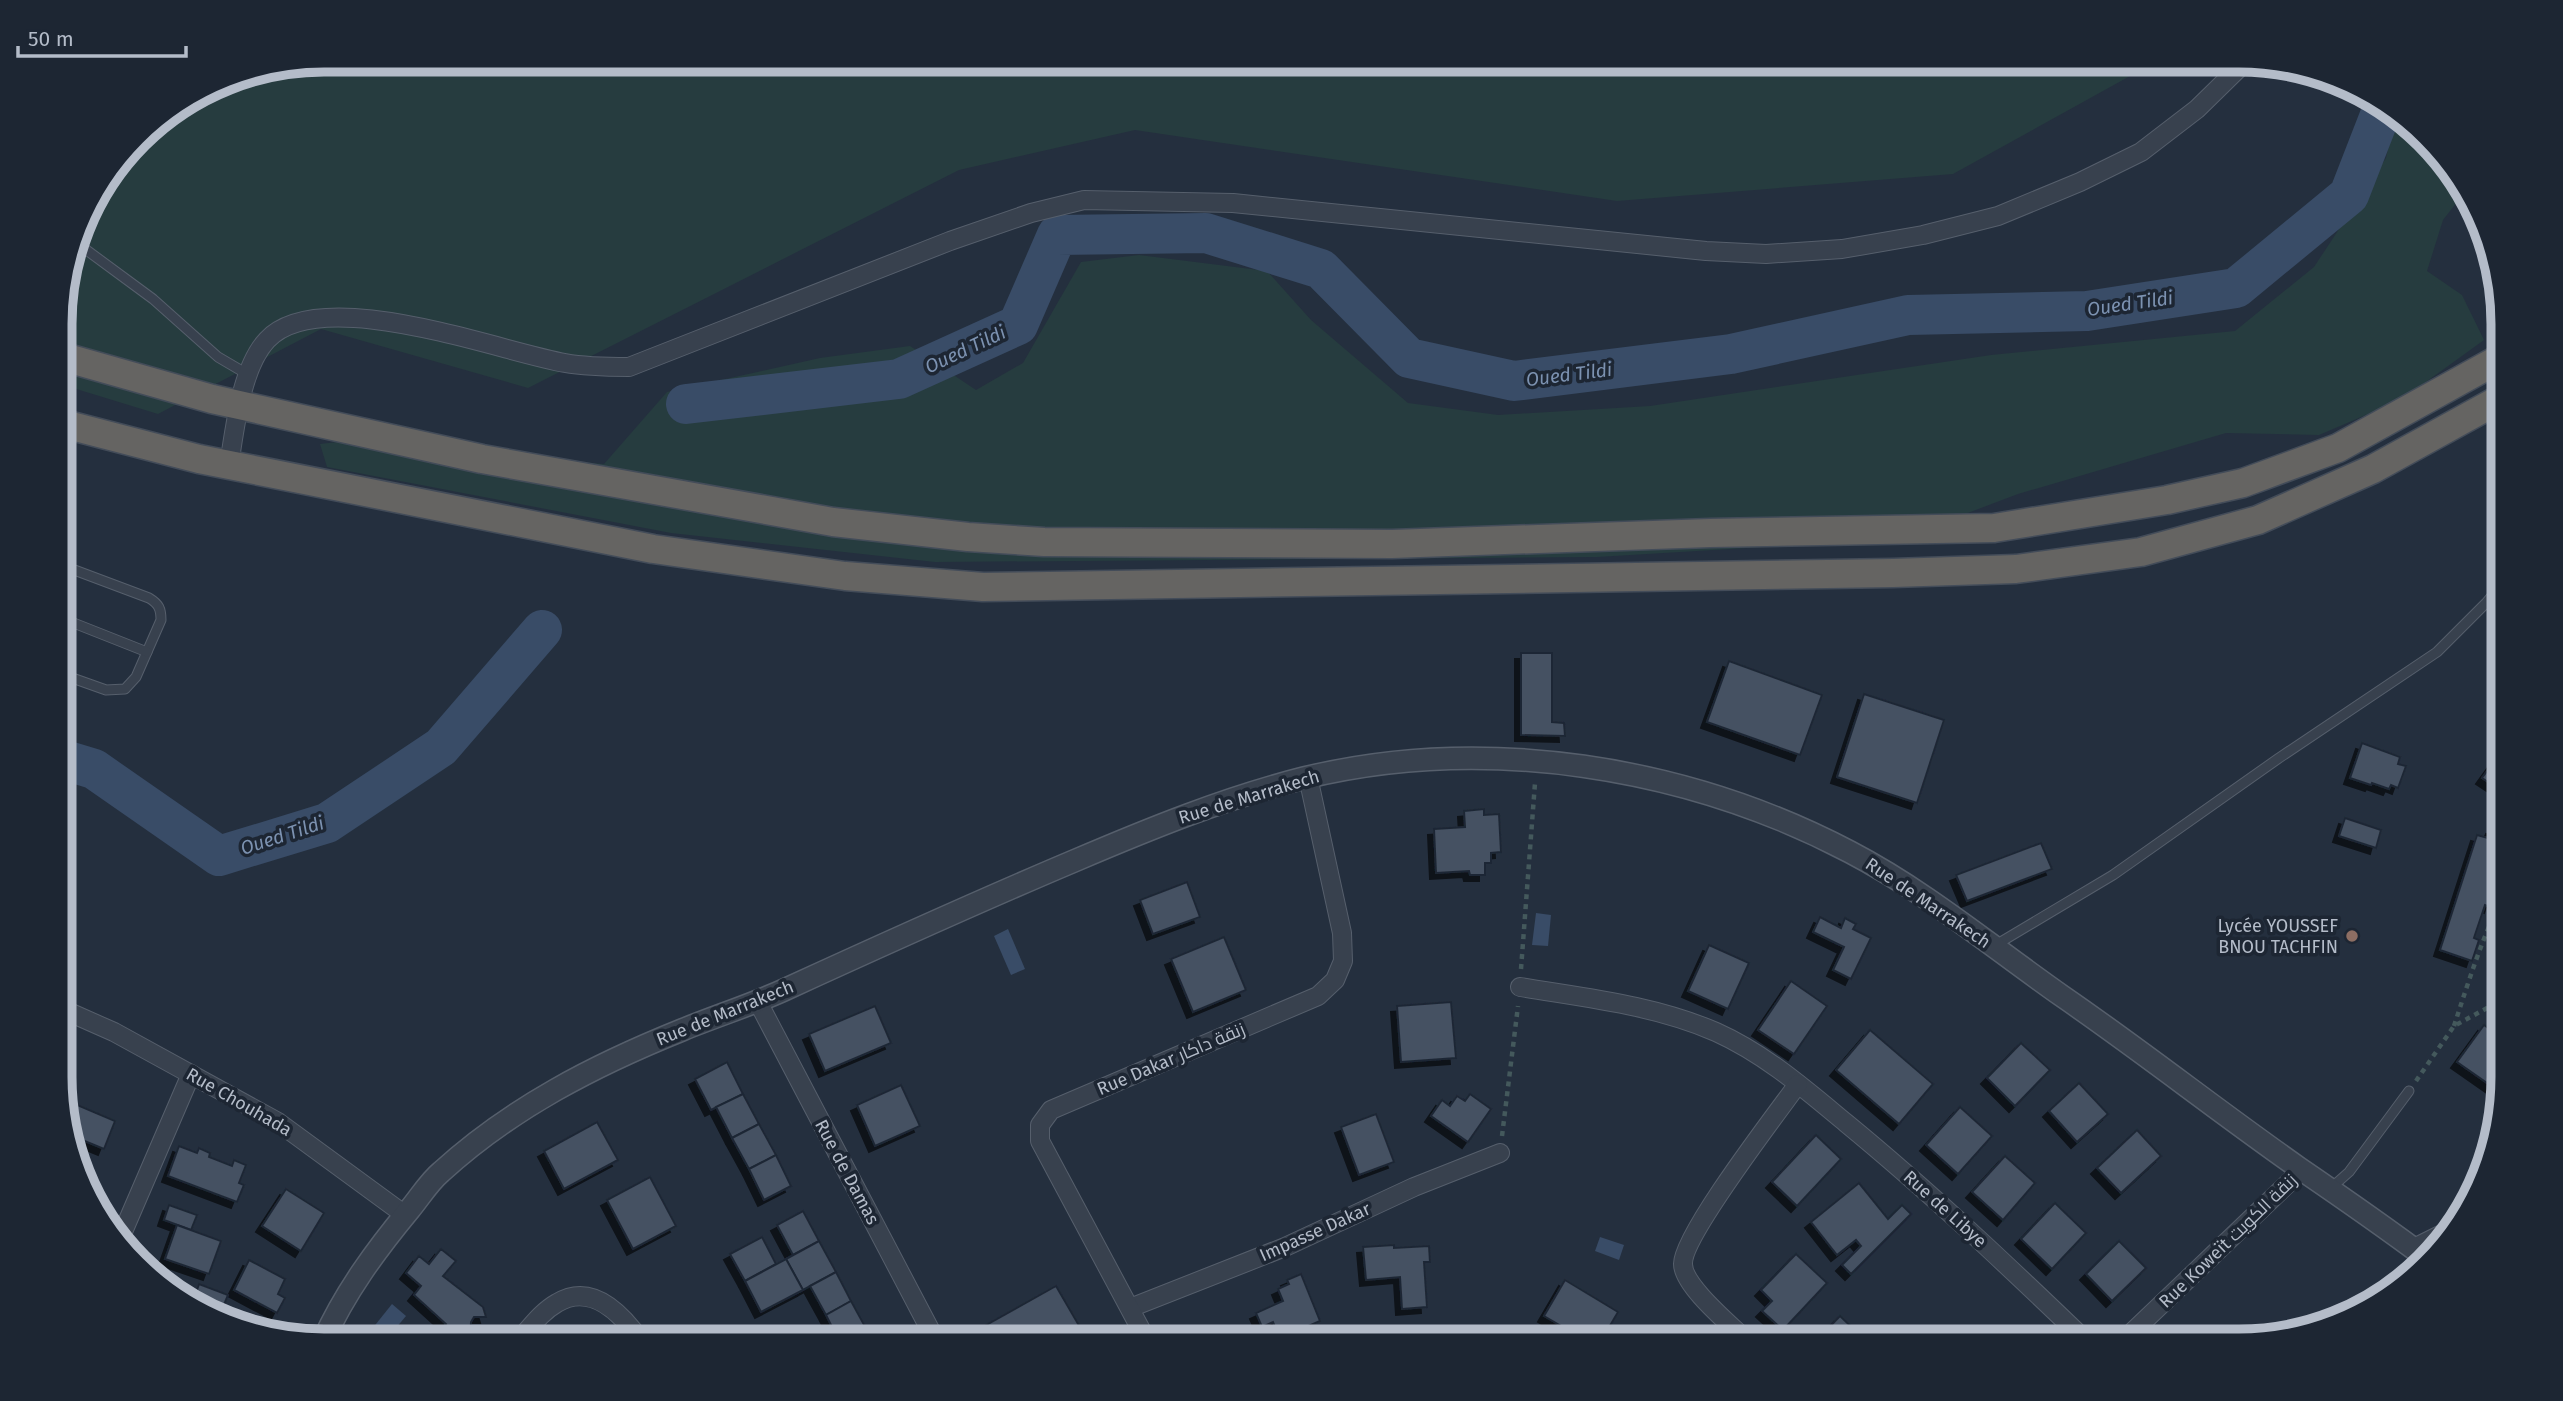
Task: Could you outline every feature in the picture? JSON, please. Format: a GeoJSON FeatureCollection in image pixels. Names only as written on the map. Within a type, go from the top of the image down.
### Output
{"type":"FeatureCollection","features":[{"type":"Feature","properties":{"kind":"highway"},"geometry":{"type":"LineString","coordinates":[[72,359],[240,405],[482,459],[833,522],[968,537],[1044,542],[1392,544],[1710,533],[1994,528],[2154,502],[2243,483],[2338,448],[2491,364]]}},
{"type":"Feature","properties":{"kind":"highway"},"geometry":{"type":"LineString","coordinates":[[72,427],[229,465],[653,549],[845,576],[983,587],[1907,573],[2016,569],[2141,552],[2258,520],[2373,469],[2491,404]]}},
{"type":"Feature","properties":{"kind":"street"},"geometry":{"type":"LineString","coordinates":[[229,465],[247,374],[268,339],[295,322],[339,316],[394,323],[565,363],[600,368],[629,367],[950,241],[1031,213],[1084,200],[1233,203],[1706,251],[1766,254],[1842,249],[1923,235],[1998,216],[2080,182],[2141,152],[2197,109],[2235,72]]}},
{"type":"Feature","properties":{"kind":"street","name":"Rue de Marrakech"},"geometry":{"type":"LineString","coordinates":[[330,1329],[351,1287],[383,1241],[438,1174],[513,1115],[556,1088],[681,1030],[758,1002],[924,926],[1171,820],[1308,777],[1389,764],[1462,759],[1536,761],[1617,771],[1688,788],[1770,815],[1849,851],[1892,877],[2146,1054],[2420,1253]]}},
{"type":"Feature","properties":{"kind":"street","name":"Rue Dakar زنقة داكار"},"geometry":{"type":"LineString","coordinates":[[1141,1329],[1040,1142],[1040,1125],[1051,1110],[1318,996],[1335,980],[1343,961],[1342,933],[1308,777]]}},
{"type":"Feature","properties":{"kind":"street","name":"Rue de Libye"},"geometry":{"type":"LineString","coordinates":[[1520,987],[1617,1002],[1670,1015],[1747,1046],[1899,1166],[2073,1329]]}},
{"type":"Feature","properties":{"kind":"street","name":"Rue de Damas"},"geometry":{"type":"LineString","coordinates":[[758,1002],[930,1329]]}},
{"type":"Feature","properties":{"kind":"street","name":"Rue Chouhada"},"geometry":{"type":"LineString","coordinates":[[72,1013],[114,1032],[278,1122],[405,1215]]}},
{"type":"Feature","properties":{"kind":"street"},"geometry":{"type":"LineString","coordinates":[[124,1230],[191,1074]]}},
{"type":"Feature","properties":{"kind":"street"},"geometry":{"type":"LineString","coordinates":[[1735,1329],[1691,1284],[1682,1265],[1686,1247],[1743,1160],[1798,1084]]}},
{"type":"Feature","properties":{"kind":"street","name":"Impasse Dakar"},"geometry":{"type":"LineString","coordinates":[[1130,1308],[1285,1247],[1414,1187],[1500,1153]]}},
{"type":"Feature","properties":{"kind":"street","name":"Rue Koweït زنقة الكويت"},"geometry":{"type":"LineString","coordinates":[[2136,1329],[2302,1170]]}},
{"type":"Feature","properties":{"kind":"street"},"geometry":{"type":"LineString","coordinates":[[528,1329],[538,1317],[558,1302],[584,1295],[604,1303],[633,1329]]}},
{"type":"Feature","properties":{"kind":"lane"},"geometry":{"type":"LineString","coordinates":[[83,248],[153,299],[218,357],[247,374]]}},
{"type":"Feature","properties":{"kind":"lane"},"geometry":{"type":"LineString","coordinates":[[72,569],[157,603],[161,610],[161,620],[136,677],[125,689],[106,690],[72,678]]}},
{"type":"Feature","properties":{"kind":"lane"},"geometry":{"type":"LineString","coordinates":[[1993,947],[2113,876],[2279,758],[2437,652],[2491,596]]}},
{"type":"Feature","properties":{"kind":"lane"},"geometry":{"type":"LineString","coordinates":[[72,622],[147,652]]}},
{"type":"Feature","properties":{"kind":"lane"},"geometry":{"type":"LineString","coordinates":[[2331,1188],[2348,1172],[2409,1091]]}},
{"type":"Feature","properties":{"kind":"lane"},"geometry":{"type":"LineString","coordinates":[[2409,1245],[2440,1229]]}},
{"type":"Feature","properties":{"kind":"path"},"geometry":{"type":"LineString","coordinates":[[1500,1153],[1520,987],[1536,761]]}},
{"type":"Feature","properties":{"kind":"path"},"geometry":{"type":"LineString","coordinates":[[2409,1091],[2454,1026],[2491,922]]}},
{"type":"Feature","properties":{"kind":"path"},"geometry":{"type":"LineString","coordinates":[[2454,1026],[2489,1007]]}},
{"type":"Feature","properties":{"kind":"green space"},"geometry":{"type":"Polygon","coordinates":[[[2137,72],[1953,174],[1617,201],[1135,130],[959,170],[528,388],[321,329],[158,414],[72,388],[72,307],[85,242],[105,197],[134,157],[157,134],[197,105],[227,91],[258,80],[290,74],[2137,72]]]}},
{"type":"Feature","properties":{"kind":"green space"},"geometry":{"type":"Polygon","coordinates":[[[2393,124],[2429,157],[2458,198],[2443,220],[2427,271],[2462,295],[2484,340],[2401,400],[2319,435],[2226,433],[2018,494],[1899,539],[1597,557],[935,562],[671,533],[327,467],[320,444],[346,441],[604,464],[667,392],[820,358],[910,346],[976,390],[1023,363],[1081,262],[1139,255],[1267,271],[1311,320],[1408,403],[1498,415],[1650,406],[1991,355],[2235,331],[2314,267],[2386,158],[2393,124]]]}},
{"type":"Feature","properties":{"kind":"water"},"geometry":{"type":"Polygon","coordinates":[[[1536,913],[1551,915],[1548,946],[1532,945],[1536,913]]]}},
{"type":"Feature","properties":{"kind":"water"},"geometry":{"type":"Polygon","coordinates":[[[1008,929],[1025,969],[1011,975],[994,936],[1008,929]]]}},
{"type":"Feature","properties":{"kind":"water"},"geometry":{"type":"Polygon","coordinates":[[[1600,1237],[1624,1245],[1619,1260],[1595,1251],[1600,1237]]]}},
{"type":"Feature","properties":{"kind":"water"},"geometry":{"type":"Polygon","coordinates":[[[392,1304],[406,1316],[395,1329],[372,1329],[392,1304]]]}},
{"type":"Feature","properties":{"kind":"building"},"geometry":{"type":"Polygon","coordinates":[[[1521,653],[1552,653],[1552,722],[1564,723],[1565,736],[1521,735],[1521,653]]]}},
{"type":"Feature","properties":{"kind":"building"},"geometry":{"type":"Polygon","coordinates":[[[1729,661],[1822,695],[1800,755],[1707,722],[1729,661]]]}},
{"type":"Feature","properties":{"kind":"building"},"geometry":{"type":"Polygon","coordinates":[[[1864,694],[1944,720],[1917,803],[1837,777],[1864,694]]]}},
{"type":"Feature","properties":{"kind":"building"},"geometry":{"type":"Polygon","coordinates":[[[2362,743],[2400,757],[2398,764],[2406,766],[2398,788],[2391,785],[2389,789],[2350,778],[2362,743]]]}},
{"type":"Feature","properties":{"kind":"building"},"geometry":{"type":"Polygon","coordinates":[[[2491,766],[2491,784],[2482,778],[2491,766]]]}},
{"type":"Feature","properties":{"kind":"building"},"geometry":{"type":"Polygon","coordinates":[[[1484,809],[1484,815],[1499,814],[1501,852],[1491,853],[1491,863],[1485,863],[1485,875],[1470,875],[1469,871],[1436,873],[1434,829],[1465,827],[1464,811],[1484,809]]]}},
{"type":"Feature","properties":{"kind":"building"},"geometry":{"type":"Polygon","coordinates":[[[2345,818],[2381,830],[2376,848],[2339,836],[2345,818]]]}},
{"type":"Feature","properties":{"kind":"building"},"geometry":{"type":"Polygon","coordinates":[[[2491,830],[2491,904],[2490,907],[2485,905],[2474,938],[2479,940],[2472,961],[2440,950],[2477,835],[2488,838],[2491,830]]]}},
{"type":"Feature","properties":{"kind":"building"},"geometry":{"type":"Polygon","coordinates":[[[2041,843],[2052,869],[1967,901],[1956,875],[2041,843]]]}},
{"type":"Feature","properties":{"kind":"building"},"geometry":{"type":"Polygon","coordinates":[[[1187,882],[1200,917],[1153,934],[1140,900],[1187,882]]]}},
{"type":"Feature","properties":{"kind":"building"},"geometry":{"type":"Polygon","coordinates":[[[1820,917],[1841,928],[1845,918],[1856,924],[1853,929],[1871,938],[1851,979],[1833,970],[1844,947],[1813,932],[1820,917]]]}},
{"type":"Feature","properties":{"kind":"building"},"geometry":{"type":"Polygon","coordinates":[[[1224,937],[1246,990],[1193,1012],[1171,959],[1224,937]]]}},
{"type":"Feature","properties":{"kind":"building"},"geometry":{"type":"Polygon","coordinates":[[[1709,945],[1749,963],[1728,1009],[1688,991],[1709,945]]]}},
{"type":"Feature","properties":{"kind":"building"},"geometry":{"type":"Polygon","coordinates":[[[1791,981],[1827,1006],[1794,1054],[1758,1030],[1791,981]]]}},
{"type":"Feature","properties":{"kind":"building"},"geometry":{"type":"Polygon","coordinates":[[[1451,1002],[1456,1058],[1401,1062],[1397,1006],[1451,1002]]]}},
{"type":"Feature","properties":{"kind":"building"},"geometry":{"type":"Polygon","coordinates":[[[875,1006],[891,1043],[825,1071],[809,1034],[875,1006]]]}},
{"type":"Feature","properties":{"kind":"building"},"geometry":{"type":"Polygon","coordinates":[[[2484,1025],[2491,1030],[2491,1086],[2457,1062],[2484,1025]]]}},
{"type":"Feature","properties":{"kind":"building"},"geometry":{"type":"Polygon","coordinates":[[[1870,1030],[1933,1084],[1899,1124],[1836,1070],[1870,1030]]]}},
{"type":"Feature","properties":{"kind":"building"},"geometry":{"type":"Polygon","coordinates":[[[2021,1043],[2050,1070],[2015,1106],[1987,1078],[2021,1043]]]}},
{"type":"Feature","properties":{"kind":"building"},"geometry":{"type":"Polygon","coordinates":[[[727,1062],[743,1094],[711,1110],[695,1079],[727,1062]]]}},
{"type":"Feature","properties":{"kind":"building"},"geometry":{"type":"Polygon","coordinates":[[[2079,1083],[2108,1114],[2077,1142],[2049,1111],[2079,1083]]]}},
{"type":"Feature","properties":{"kind":"building"},"geometry":{"type":"Polygon","coordinates":[[[901,1085],[920,1126],[875,1146],[857,1105],[901,1085]]]}},
{"type":"Feature","properties":{"kind":"building"},"geometry":{"type":"Polygon","coordinates":[[[743,1094],[759,1124],[732,1138],[716,1107],[743,1094]]]}},
{"type":"Feature","properties":{"kind":"building"},"geometry":{"type":"Polygon","coordinates":[[[1470,1094],[1491,1109],[1468,1142],[1431,1116],[1442,1100],[1450,1106],[1457,1096],[1465,1101],[1470,1094]]]}},
{"type":"Feature","properties":{"kind":"building"},"geometry":{"type":"Polygon","coordinates":[[[75,1104],[115,1121],[104,1149],[79,1139],[75,1104]]]}},
{"type":"Feature","properties":{"kind":"building"},"geometry":{"type":"Polygon","coordinates":[[[1960,1107],[1992,1136],[1958,1174],[1926,1145],[1960,1107]]]}},
{"type":"Feature","properties":{"kind":"building"},"geometry":{"type":"Polygon","coordinates":[[[1376,1114],[1394,1162],[1359,1175],[1341,1127],[1376,1114]]]}},
{"type":"Feature","properties":{"kind":"building"},"geometry":{"type":"Polygon","coordinates":[[[597,1122],[618,1160],[564,1189],[544,1151],[597,1122]]]}},
{"type":"Feature","properties":{"kind":"building"},"geometry":{"type":"Polygon","coordinates":[[[759,1124],[776,1155],[749,1169],[732,1138],[759,1124]]]}},
{"type":"Feature","properties":{"kind":"building"},"geometry":{"type":"Polygon","coordinates":[[[2137,1130],[2161,1156],[2121,1193],[2097,1168],[2137,1130]]]}},
{"type":"Feature","properties":{"kind":"building"},"geometry":{"type":"Polygon","coordinates":[[[1816,1135],[1841,1159],[1797,1206],[1772,1182],[1816,1135]]]}},
{"type":"Feature","properties":{"kind":"building"},"geometry":{"type":"Polygon","coordinates":[[[179,1146],[197,1153],[199,1148],[210,1153],[209,1157],[232,1166],[234,1160],[246,1165],[239,1183],[244,1185],[237,1202],[168,1176],[179,1146]]]}},
{"type":"Feature","properties":{"kind":"building"},"geometry":{"type":"Polygon","coordinates":[[[776,1155],[791,1186],[764,1200],[749,1169],[776,1155]]]}},
{"type":"Feature","properties":{"kind":"building"},"geometry":{"type":"Polygon","coordinates":[[[2005,1156],[2035,1183],[2003,1220],[1972,1192],[2005,1156]]]}},
{"type":"Feature","properties":{"kind":"building"},"geometry":{"type":"Polygon","coordinates":[[[650,1177],[676,1226],[633,1249],[607,1200],[650,1177]]]}},
{"type":"Feature","properties":{"kind":"building"},"geometry":{"type":"Polygon","coordinates":[[[1859,1183],[1888,1219],[1902,1205],[1911,1214],[1851,1274],[1842,1265],[1861,1246],[1856,1240],[1837,1255],[1811,1222],[1859,1183]]]}},
{"type":"Feature","properties":{"kind":"building"},"geometry":{"type":"Polygon","coordinates":[[[286,1189],[324,1213],[301,1251],[262,1226],[286,1189]]]}},
{"type":"Feature","properties":{"kind":"building"},"geometry":{"type":"Polygon","coordinates":[[[2055,1203],[2086,1233],[2052,1269],[2021,1239],[2055,1203]]]}},
{"type":"Feature","properties":{"kind":"building"},"geometry":{"type":"Polygon","coordinates":[[[169,1205],[197,1215],[191,1230],[164,1220],[169,1205]]]}},
{"type":"Feature","properties":{"kind":"building"},"geometry":{"type":"Polygon","coordinates":[[[803,1211],[819,1241],[793,1255],[777,1225],[803,1211]]]}},
{"type":"Feature","properties":{"kind":"building"},"geometry":{"type":"Polygon","coordinates":[[[177,1225],[221,1241],[209,1274],[165,1259],[177,1225]]]}},
{"type":"Feature","properties":{"kind":"building"},"geometry":{"type":"Polygon","coordinates":[[[762,1237],[776,1264],[745,1281],[730,1254],[762,1237]]]}},
{"type":"Feature","properties":{"kind":"building"},"geometry":{"type":"Polygon","coordinates":[[[819,1241],[836,1272],[803,1290],[786,1259],[819,1241]]]}},
{"type":"Feature","properties":{"kind":"building"},"geometry":{"type":"Polygon","coordinates":[[[2119,1241],[2146,1268],[2112,1301],[2086,1274],[2119,1241]]]}},
{"type":"Feature","properties":{"kind":"building"},"geometry":{"type":"Polygon","coordinates":[[[1394,1245],[1394,1248],[1429,1246],[1430,1262],[1424,1262],[1427,1307],[1402,1309],[1400,1277],[1366,1280],[1363,1247],[1394,1245]]]}},
{"type":"Feature","properties":{"kind":"building"},"geometry":{"type":"Polygon","coordinates":[[[441,1249],[456,1261],[443,1276],[483,1307],[486,1317],[474,1317],[471,1329],[442,1329],[446,1324],[414,1295],[421,1286],[406,1273],[419,1256],[429,1264],[441,1249]]]}},
{"type":"Feature","properties":{"kind":"building"},"geometry":{"type":"Polygon","coordinates":[[[1796,1254],[1827,1283],[1784,1329],[1762,1311],[1772,1301],[1761,1290],[1796,1254]]]}},
{"type":"Feature","properties":{"kind":"building"},"geometry":{"type":"Polygon","coordinates":[[[786,1259],[803,1290],[761,1312],[745,1281],[786,1259]]]}},
{"type":"Feature","properties":{"kind":"building"},"geometry":{"type":"Polygon","coordinates":[[[249,1260],[285,1279],[278,1294],[285,1298],[277,1313],[234,1290],[249,1260]]]}},
{"type":"Feature","properties":{"kind":"building"},"geometry":{"type":"Polygon","coordinates":[[[836,1272],[851,1301],[826,1315],[810,1286],[836,1272]]]}},
{"type":"Feature","properties":{"kind":"building"},"geometry":{"type":"Polygon","coordinates":[[[1301,1274],[1320,1321],[1302,1329],[1276,1329],[1273,1322],[1262,1327],[1256,1313],[1283,1301],[1278,1289],[1289,1284],[1287,1280],[1301,1274]]]}},
{"type":"Feature","properties":{"kind":"building"},"geometry":{"type":"Polygon","coordinates":[[[1565,1280],[1618,1312],[1608,1329],[1566,1329],[1544,1316],[1565,1280]]]}},
{"type":"Feature","properties":{"kind":"building"},"geometry":{"type":"Polygon","coordinates":[[[199,1284],[228,1295],[223,1308],[195,1295],[199,1284]]]}},
{"type":"Feature","properties":{"kind":"building"},"geometry":{"type":"Polygon","coordinates":[[[1056,1286],[1081,1329],[982,1329],[1056,1286]]]}},
{"type":"Feature","properties":{"kind":"building"},"geometry":{"type":"Polygon","coordinates":[[[851,1301],[866,1329],[833,1329],[826,1315],[851,1301]]]}},
{"type":"Feature","properties":{"kind":"building"},"geometry":{"type":"Polygon","coordinates":[[[1840,1316],[1854,1329],[1828,1329],[1840,1316]]]}},
{"type":"Feature","properties":{"kind":"waterway","name":"Oued Tildi"},"geometry":{"type":"LineString","coordinates":[[686,404],[899,379],[1018,325],[1057,235],[1206,233],[1321,269],[1409,358],[1514,381],[1731,354],[1908,315],[2087,311],[2236,288],[2349,195],[2380,115]]}},
{"type":"Feature","properties":{"kind":"waterway","name":"Oued Tildi"},"geometry":{"type":"LineString","coordinates":[[72,762],[94,769],[219,856],[327,823],[441,747],[542,630]]}},
{"type":"Feature","properties":{"kind":"place","name":"Lycée YOUSSEF BNOU TACHFIN"},"geometry":{"type":"Point","coordinates":[2352,936]}}]}
